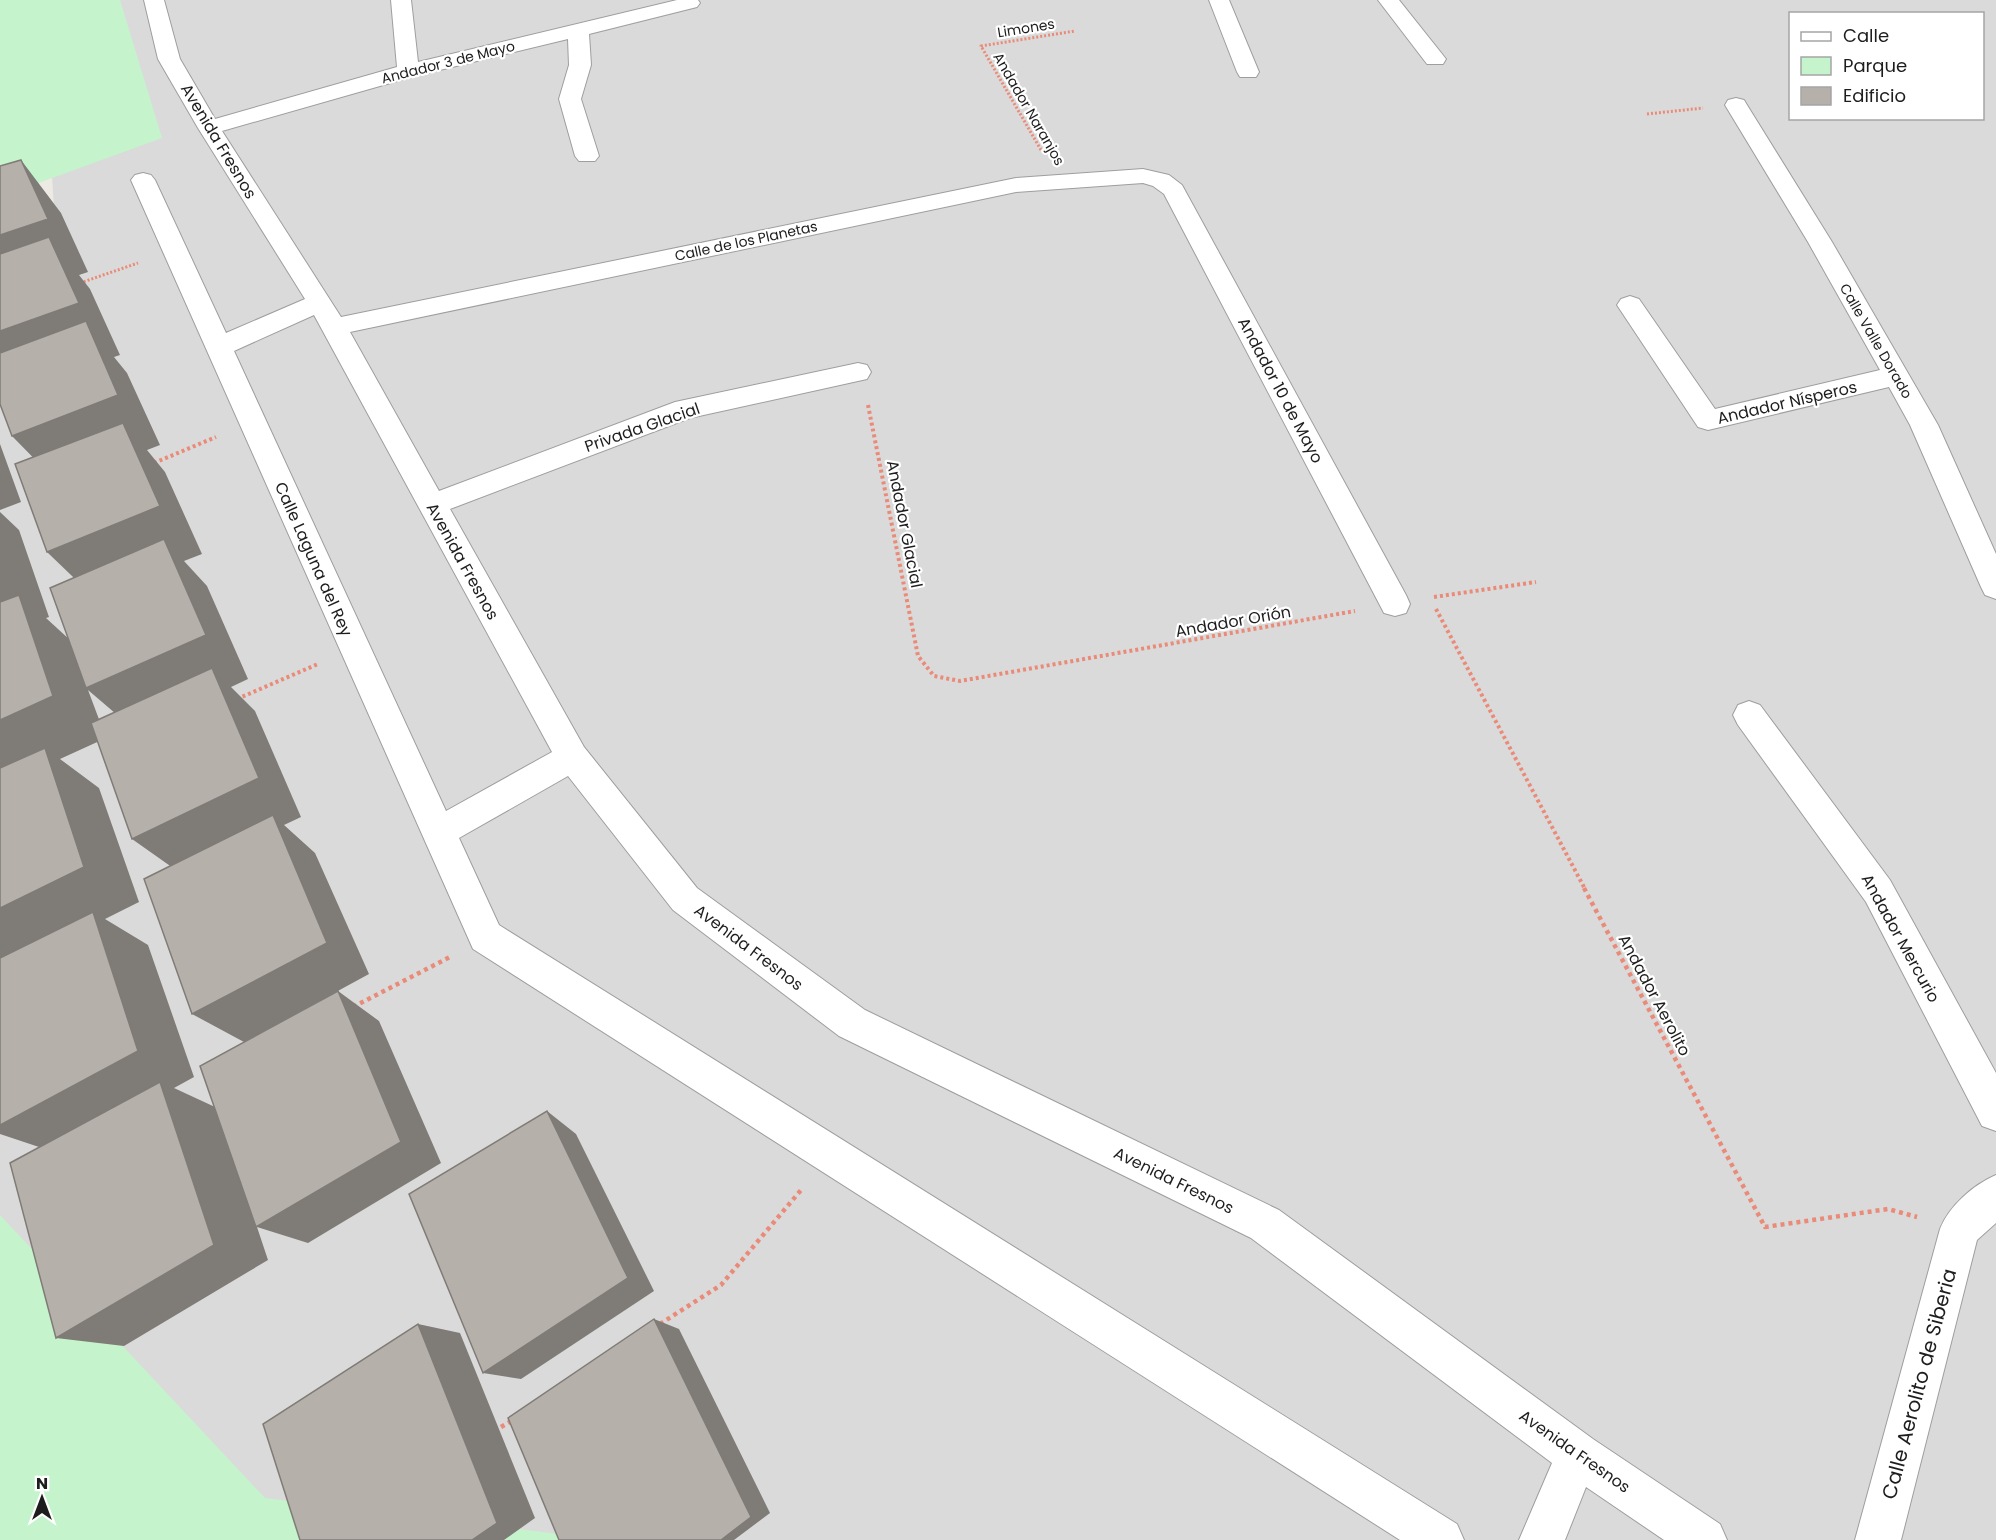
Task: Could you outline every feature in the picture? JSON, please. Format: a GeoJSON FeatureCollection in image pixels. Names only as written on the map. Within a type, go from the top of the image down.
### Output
{"type":"FeatureCollection","features":[{"type":"Feature","properties":{"kind":"street","name":"Avenida Fresnos"},"geometry":{"type":"LineString","coordinates":[[154,0],[169,59],[209,128],[327,314],[572,757],[685,899],[852,1023],[1265,1224],[1577,1455],[1704,1540]]}},
{"type":"Feature","properties":{"kind":"street"},"geometry":{"type":"LineString","coordinates":[[401,0],[408,71]]}},
{"type":"Feature","properties":{"kind":"street"},"geometry":{"type":"LineString","coordinates":[[1219,0],[1248,72]]}},
{"type":"Feature","properties":{"kind":"street"},"geometry":{"type":"LineString","coordinates":[[1388,0],[1436,59]]}},
{"type":"Feature","properties":{"kind":"street","name":"Andador 3 de Mayo"},"geometry":{"type":"LineString","coordinates":[[209,128],[408,71],[690,3]]}},
{"type":"Feature","properties":{"kind":"street"},"geometry":{"type":"LineString","coordinates":[[578,30],[580,65],[570,99],[587,156]]}},
{"type":"Feature","properties":{"kind":"street","name":"Calle Valle Dorado"},"geometry":{"type":"LineString","coordinates":[[1736,105],[1820,242],[1924,425],[1996,587]]}},
{"type":"Feature","properties":{"kind":"street","name":"Calle de los Planetas"},"geometry":{"type":"LineString","coordinates":[[218,347],[327,314],[1016,185],[1143,176],[1161,180]]}},
{"type":"Feature","properties":{"kind":"street","name":"Calle Laguna del Rey"},"geometry":{"type":"LineString","coordinates":[[142,180],[486,937]]}},
{"type":"Feature","properties":{"kind":"street","name":"Andador 10 de Mayo"},"geometry":{"type":"LineString","coordinates":[[1161,180],[1174,190],[1395,604]]}},
{"type":"Feature","properties":{"kind":"street","name":"Andador Nísperos"},"geometry":{"type":"LineString","coordinates":[[1630,305],[1708,420],[1896,376]]}},
{"type":"Feature","properties":{"kind":"street","name":"Privada Glacial"},"geometry":{"type":"LineString","coordinates":[[431,505],[685,409],[858,372]]}},
{"type":"Feature","properties":{"kind":"street","name":"Andador Mercurio"},"geometry":{"type":"LineString","coordinates":[[1749,715],[1878,891],[1996,1112]]}},
{"type":"Feature","properties":{"kind":"street"},"geometry":{"type":"LineString","coordinates":[[439,832],[572,757]]}},
{"type":"Feature","properties":{"kind":"street"},"geometry":{"type":"LineString","coordinates":[[486,937],[1441,1540]]}},
{"type":"Feature","properties":{"kind":"street"},"geometry":{"type":"LineString","coordinates":[[1960,1229],[1996,1195]]}},
{"type":"Feature","properties":{"kind":"street","name":"Calle Aerolito de Siberia"},"geometry":{"type":"LineString","coordinates":[[1878,1540],[1960,1229]]}},
{"type":"Feature","properties":{"kind":"street"},"geometry":{"type":"LineString","coordinates":[[1542,1540],[1577,1455]]}},
{"type":"Feature","properties":{"kind":"path","name":"Limones"},"geometry":{"type":"LineString","coordinates":[[981,46],[1075,31]]}},
{"type":"Feature","properties":{"kind":"path","name":"Andador Naranjos"},"geometry":{"type":"LineString","coordinates":[[981,46],[1059,182]]}},
{"type":"Feature","properties":{"kind":"path"},"geometry":{"type":"LineString","coordinates":[[1647,114],[1736,105]]}},
{"type":"Feature","properties":{"kind":"path"},"geometry":{"type":"LineString","coordinates":[[76,284],[174,250]]}},
{"type":"Feature","properties":{"kind":"path","name":"Andador Glacial"},"geometry":{"type":"LineString","coordinates":[[858,372],[874,425],[918,656],[934,676]]}},
{"type":"Feature","properties":{"kind":"path"},"geometry":{"type":"LineString","coordinates":[[143,468],[252,422]]}},
{"type":"Feature","properties":{"kind":"path","name":"Andador Aerolito"},"geometry":{"type":"LineString","coordinates":[[1536,582],[1430,598],[1765,1227],[1888,1209],[1960,1229]]}},
{"type":"Feature","properties":{"kind":"path","name":"Andador Orión"},"geometry":{"type":"LineString","coordinates":[[934,676],[960,681],[1395,604]]}},
{"type":"Feature","properties":{"kind":"path"},"geometry":{"type":"LineString","coordinates":[[227,703],[355,649]]}},
{"type":"Feature","properties":{"kind":"path"},"geometry":{"type":"LineString","coordinates":[[343,1012],[486,937]]}},
{"type":"Feature","properties":{"kind":"path"},"geometry":{"type":"LineString","coordinates":[[651,1330],[721,1285],[832,1155]]}},
{"type":"Feature","properties":{"kind":"path"},"geometry":{"type":"LineString","coordinates":[[501,1427],[521,1414]]}},
{"type":"Feature","properties":{"kind":"shaded area"},"geometry":{"type":"Polygon","coordinates":[[[41,0],[1996,0],[1996,1540],[95,1540],[0,1383],[0,244],[55,224],[41,0]]]}},
{"type":"Feature","properties":{"kind":"green space"},"geometry":{"type":"Polygon","coordinates":[[[0,0],[120,0],[162,138],[0,197],[0,0]]]}},
{"type":"Feature","properties":{"kind":"green space"},"geometry":{"type":"Polygon","coordinates":[[[0,1215],[265,1498],[607,1540],[0,1540],[0,1215]]]}},
{"type":"Feature","properties":{"kind":"building"},"geometry":{"type":"Polygon","coordinates":[[[21,160],[48,219],[0,235],[0,166],[21,160]]]}},
{"type":"Feature","properties":{"kind":"building"},"geometry":{"type":"Polygon","coordinates":[[[49,237],[79,303],[0,331],[0,254],[49,237]]]}},
{"type":"Feature","properties":{"kind":"building"},"geometry":{"type":"Polygon","coordinates":[[[86,321],[118,395],[12,436],[0,404],[0,353],[86,321]]]}},
{"type":"Feature","properties":{"kind":"building"},"geometry":{"type":"Polygon","coordinates":[[[123,423],[160,506],[47,552],[15,464],[123,423]]]}},
{"type":"Feature","properties":{"kind":"building"},"geometry":{"type":"Polygon","coordinates":[[[164,539],[206,635],[86,688],[50,588],[164,539]]]}},
{"type":"Feature","properties":{"kind":"building"},"geometry":{"type":"Polygon","coordinates":[[[19,595],[53,696],[0,720],[0,602],[19,595]]]}},
{"type":"Feature","properties":{"kind":"building"},"geometry":{"type":"Polygon","coordinates":[[[212,668],[259,778],[132,839],[91,723],[212,668]]]}},
{"type":"Feature","properties":{"kind":"building"},"geometry":{"type":"Polygon","coordinates":[[[45,748],[84,867],[0,908],[0,768],[45,748]]]}},
{"type":"Feature","properties":{"kind":"building"},"geometry":{"type":"Polygon","coordinates":[[[273,815],[327,943],[192,1014],[144,879],[273,815]]]}},
{"type":"Feature","properties":{"kind":"building"},"geometry":{"type":"Polygon","coordinates":[[[93,912],[138,1051],[0,1125],[0,958],[93,912]]]}},
{"type":"Feature","properties":{"kind":"building"},"geometry":{"type":"Polygon","coordinates":[[[338,991],[401,1142],[256,1227],[200,1066],[338,991]]]}},
{"type":"Feature","properties":{"kind":"building"},"geometry":{"type":"Polygon","coordinates":[[[160,1082],[214,1245],[56,1338],[10,1163],[160,1082]]]}},
{"type":"Feature","properties":{"kind":"building"},"geometry":{"type":"Polygon","coordinates":[[[547,1111],[628,1278],[483,1373],[409,1194],[547,1111]]]}},
{"type":"Feature","properties":{"kind":"building"},"geometry":{"type":"Polygon","coordinates":[[[654,1319],[751,1517],[721,1540],[559,1540],[508,1418],[654,1319]]]}},
{"type":"Feature","properties":{"kind":"building"},"geometry":{"type":"Polygon","coordinates":[[[418,1324],[497,1523],[472,1540],[300,1540],[263,1424],[418,1324]]]}}]}
